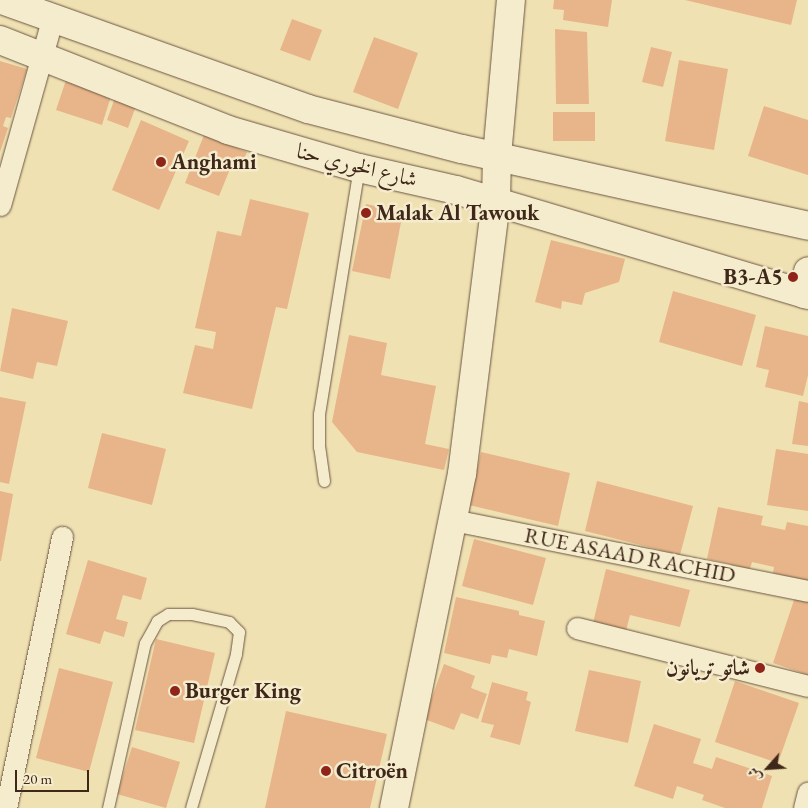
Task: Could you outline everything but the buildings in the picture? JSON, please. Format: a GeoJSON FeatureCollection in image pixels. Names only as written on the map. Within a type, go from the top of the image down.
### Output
{"type":"FeatureCollection","features":[{"type":"Feature","properties":{"kind":"street","name":"شارع الخوري حنا"},"geometry":{"type":"LineString","coordinates":[[2,0],[52,20],[308,109],[496,156],[808,226]]}},
{"type":"Feature","properties":{"kind":"street"},"geometry":{"type":"LineString","coordinates":[[394,808],[462,474],[496,202],[496,156],[511,0]]}},
{"type":"Feature","properties":{"kind":"street"},"geometry":{"type":"LineString","coordinates":[[0,205],[40,56],[52,20]]}},
{"type":"Feature","properties":{"kind":"street","name":"شارع الخوري حنا"},"geometry":{"type":"LineString","coordinates":[[0,40],[228,130],[359,168],[496,202],[807,286]]}},
{"type":"Feature","properties":{"kind":"street","name":"RUE ASAAD RACHID"},"geometry":{"type":"LineString","coordinates":[[453,520],[808,591]]}},
{"type":"Feature","properties":{"kind":"street"},"geometry":{"type":"LineString","coordinates":[[6,808],[62,537]]}},
{"type":"Feature","properties":{"kind":"street"},"geometry":{"type":"LineString","coordinates":[[577,628],[808,686]]}},
{"type":"Feature","properties":{"kind":"street"},"geometry":{"type":"LineString","coordinates":[[804,808],[808,792]]}},
{"type":"Feature","properties":{"kind":"lane"},"geometry":{"type":"LineString","coordinates":[[324,481],[319,447],[319,414],[359,168]]}},
{"type":"Feature","properties":{"kind":"lane"},"geometry":{"type":"LineString","coordinates":[[108,808],[145,643],[157,621],[168,614],[192,614],[228,622],[239,632],[236,654],[191,808]]}},
{"type":"Feature","properties":{"kind":"place","name":"Anghami"},"geometry":{"type":"Point","coordinates":[161,162]}},
{"type":"Feature","properties":{"kind":"place","name":"Malak Al Tawouk"},"geometry":{"type":"Point","coordinates":[366,213]}},
{"type":"Feature","properties":{"kind":"place","name":"B3-A5"},"geometry":{"type":"Point","coordinates":[793,277]}},
{"type":"Feature","properties":{"kind":"place","name":"شاتو تريانون"},"geometry":{"type":"Point","coordinates":[760,668]}},
{"type":"Feature","properties":{"kind":"place","name":"Burger King"},"geometry":{"type":"Point","coordinates":[175,691]}},
{"type":"Feature","properties":{"kind":"place","name":"Citroën"},"geometry":{"type":"Point","coordinates":[326,771]}}]}
